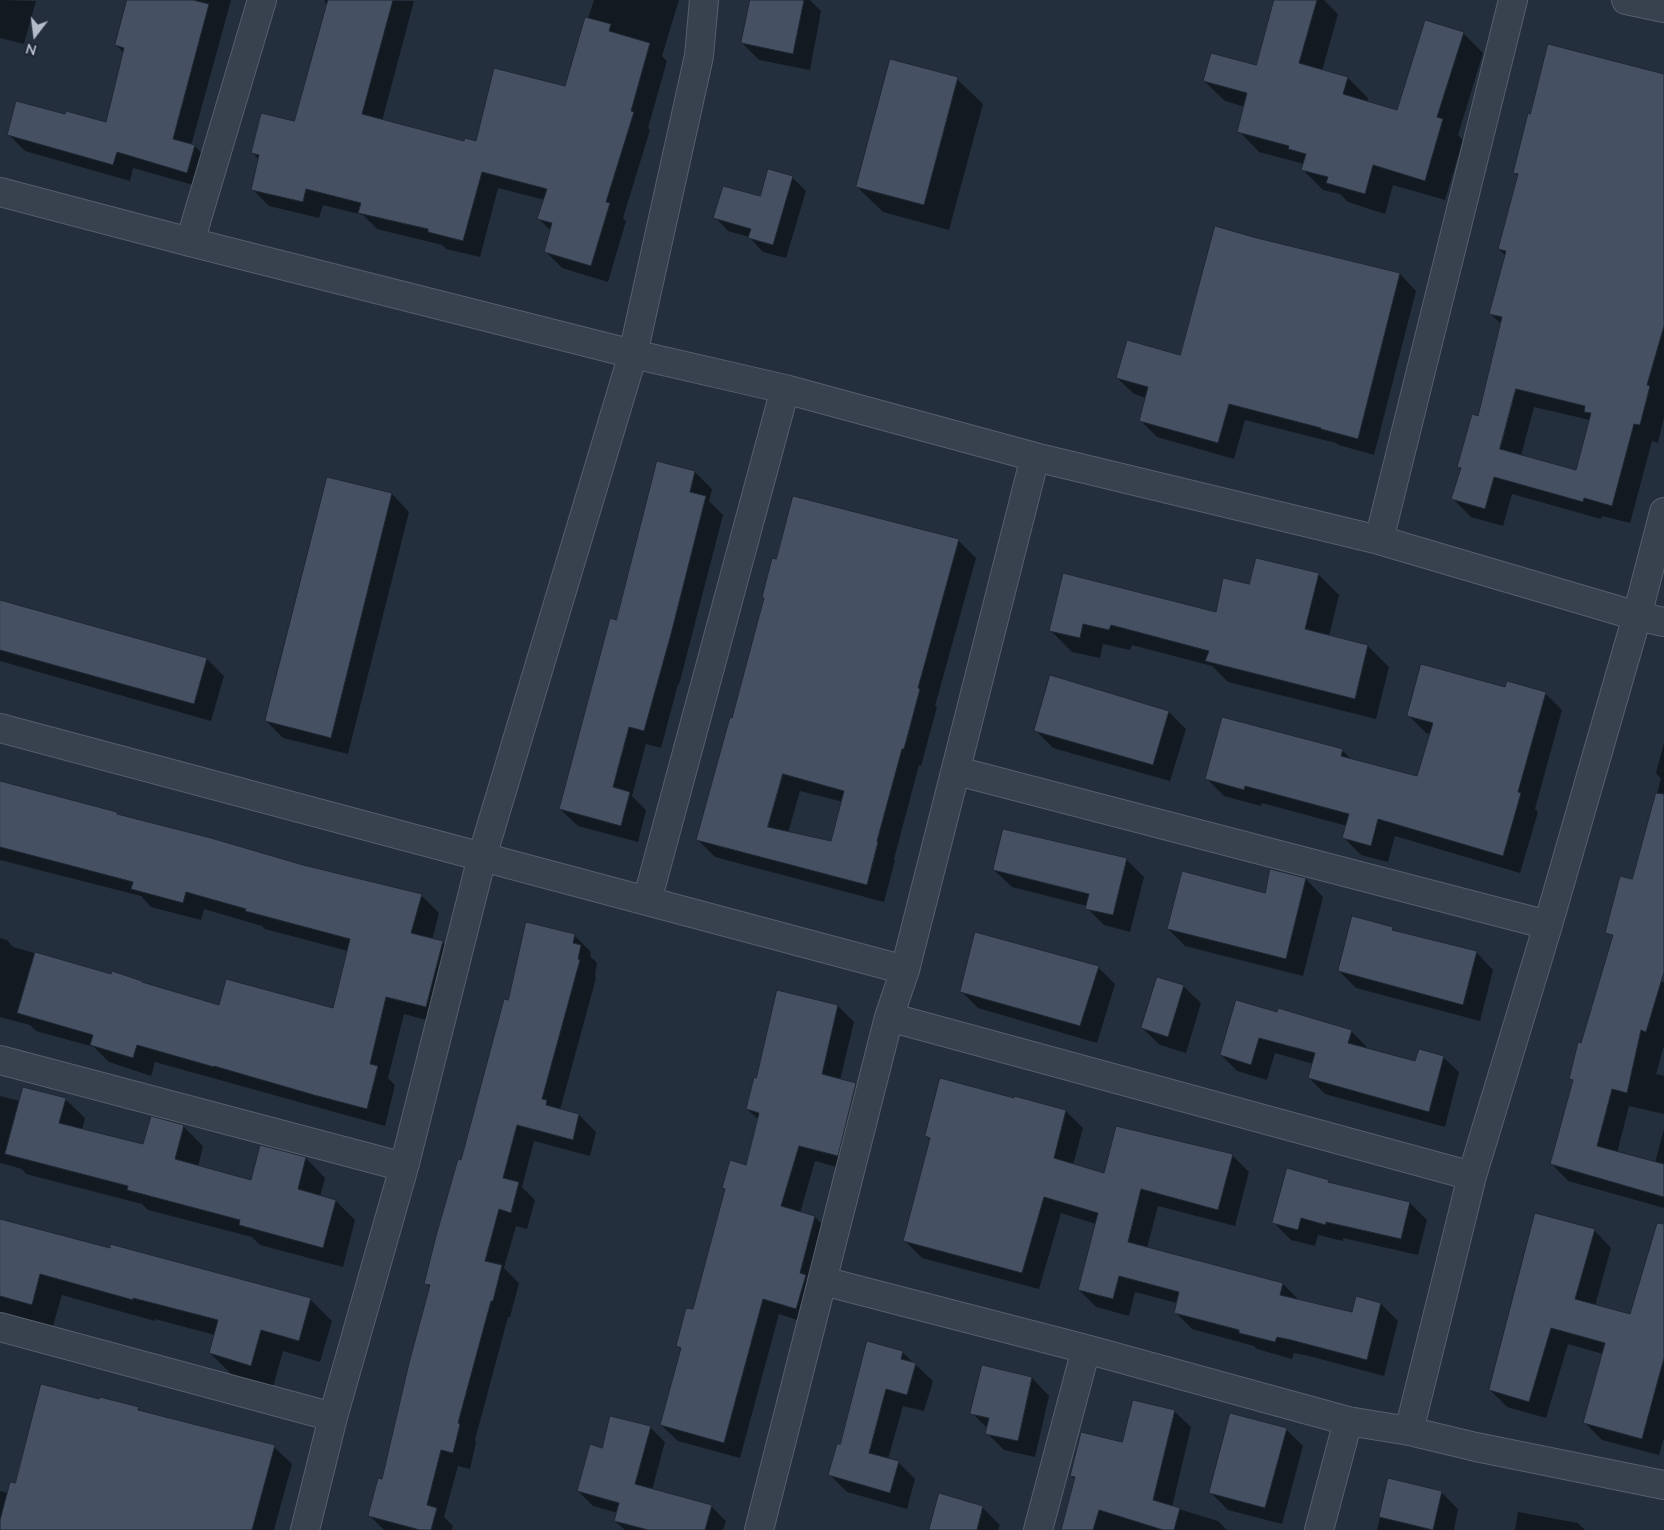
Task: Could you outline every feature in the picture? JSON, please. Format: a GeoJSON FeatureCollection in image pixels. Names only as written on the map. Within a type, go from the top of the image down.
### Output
{"type":"FeatureCollection","features":[{"type":"Feature","properties":{"kind":"street"},"geometry":{"type":"LineString","coordinates":[[190,242],[262,0]]}},
{"type":"Feature","properties":{"kind":"street"},"geometry":{"type":"LineString","coordinates":[[305,1530],[333,1417],[404,1167],[482,857],[633,354],[699,56],[704,0]]}},
{"type":"Feature","properties":{"kind":"street"},"geometry":{"type":"LineString","coordinates":[[1379,540],[1514,0]]}},
{"type":"Feature","properties":{"kind":"street"},"geometry":{"type":"LineString","coordinates":[[1626,0],[1664,8]]}},
{"type":"Feature","properties":{"kind":"street"},"geometry":{"type":"LineString","coordinates":[[0,192],[633,354],[785,389],[1035,457],[1379,540],[1637,616],[1664,622]]}},
{"type":"Feature","properties":{"kind":"street"},"geometry":{"type":"LineString","coordinates":[[647,901],[785,389]]}},
{"type":"Feature","properties":{"kind":"street"},"geometry":{"type":"LineString","coordinates":[[759,1530],[889,1017],[905,970],[957,771],[1035,457]]}},
{"type":"Feature","properties":{"kind":"street"},"geometry":{"type":"LineString","coordinates":[[1409,1431],[1472,1176],[1548,925],[1637,616],[1664,512]]}},
{"type":"Feature","properties":{"kind":"street"},"geometry":{"type":"LineString","coordinates":[[0,728],[905,970]]}},
{"type":"Feature","properties":{"kind":"street"},"geometry":{"type":"LineString","coordinates":[[957,771],[1548,925]]}},
{"type":"Feature","properties":{"kind":"street"},"geometry":{"type":"LineString","coordinates":[[889,1017],[1472,1176]]}},
{"type":"Feature","properties":{"kind":"street"},"geometry":{"type":"LineString","coordinates":[[0,1060],[404,1167]]}},
{"type":"Feature","properties":{"kind":"street"},"geometry":{"type":"LineString","coordinates":[[823,1281],[1086,1349],[1348,1421],[1409,1431],[1486,1449],[1664,1485]]}},
{"type":"Feature","properties":{"kind":"street"},"geometry":{"type":"LineString","coordinates":[[0,1327],[333,1417]]}},
{"type":"Feature","properties":{"kind":"street"},"geometry":{"type":"LineString","coordinates":[[1038,1530],[1086,1349]]}},
{"type":"Feature","properties":{"kind":"street"},"geometry":{"type":"LineString","coordinates":[[1319,1530],[1348,1421]]}},
{"type":"Feature","properties":{"kind":"building"},"geometry":{"type":"Polygon","coordinates":[[[127,0],[193,0],[209,4],[173,139],[195,145],[187,173],[117,152],[113,165],[7,135],[16,101],[65,114],[66,111],[106,122],[124,48],[115,45],[127,0]]]}},
{"type":"Feature","properties":{"kind":"building"},"geometry":{"type":"Polygon","coordinates":[[[328,0],[393,0],[362,114],[464,141],[465,138],[476,141],[494,68],[565,86],[585,17],[611,24],[609,31],[650,43],[631,111],[634,112],[606,202],[610,203],[591,266],[544,252],[552,223],[537,219],[547,189],[482,172],[463,241],[428,232],[428,229],[358,213],[361,203],[306,189],[303,202],[251,190],[259,155],[251,153],[261,113],[294,121],[328,0]]]}},
{"type":"Feature","properties":{"kind":"building"},"geometry":{"type":"Polygon","coordinates":[[[750,0],[804,0],[793,54],[741,43],[750,0]]]}},
{"type":"Feature","properties":{"kind":"building"},"geometry":{"type":"Polygon","coordinates":[[[1274,0],[1317,0],[1299,63],[1348,77],[1343,94],[1397,110],[1425,20],[1464,32],[1437,117],[1443,119],[1425,181],[1373,165],[1365,194],[1326,183],[1328,177],[1301,170],[1306,154],[1288,149],[1289,146],[1237,132],[1247,93],[1203,81],[1211,53],[1256,65],[1274,0]]]}},
{"type":"Feature","properties":{"kind":"building"},"geometry":{"type":"Polygon","coordinates":[[[1548,44],[1664,74],[1664,326],[1647,385],[1650,386],[1640,425],[1634,424],[1612,506],[1584,498],[1583,502],[1494,477],[1485,509],[1451,499],[1461,468],[1457,467],[1472,414],[1478,416],[1502,317],[1489,314],[1506,251],[1498,249],[1518,174],[1513,173],[1528,113],[1530,114],[1548,44]],[[1516,389],[1500,449],[1576,470],[1591,413],[1584,412],[1585,406],[1516,389]]]}},
{"type":"Feature","properties":{"kind":"building"},"geometry":{"type":"Polygon","coordinates":[[[890,59],[958,77],[924,205],[856,187],[890,59]]]}},
{"type":"Feature","properties":{"kind":"building"},"geometry":{"type":"Polygon","coordinates":[[[768,169],[793,176],[773,245],[748,238],[751,229],[713,218],[723,186],[760,196],[768,169]]]}},
{"type":"Feature","properties":{"kind":"building"},"geometry":{"type":"Polygon","coordinates":[[[1215,226],[1400,273],[1358,439],[1229,404],[1218,443],[1139,421],[1148,387],[1116,378],[1127,340],[1180,355],[1215,226]]]}},
{"type":"Feature","properties":{"kind":"building"},"geometry":{"type":"Polygon","coordinates":[[[657,461],[695,471],[690,492],[706,496],[644,731],[629,727],[613,787],[630,792],[621,826],[559,809],[610,618],[616,620],[657,461]]]}},
{"type":"Feature","properties":{"kind":"building"},"geometry":{"type":"Polygon","coordinates":[[[327,477],[392,493],[331,738],[265,721],[327,477]]]}},
{"type":"Feature","properties":{"kind":"building"},"geometry":{"type":"Polygon","coordinates":[[[793,496],[959,539],[918,688],[920,689],[904,749],[902,749],[877,841],[867,885],[696,840],[730,717],[732,718],[764,598],[762,597],[772,558],[776,559],[793,496]],[[783,774],[768,827],[831,841],[844,791],[783,774]]]}},
{"type":"Feature","properties":{"kind":"building"},"geometry":{"type":"Polygon","coordinates":[[[1256,558],[1319,573],[1305,629],[1368,645],[1355,699],[1205,661],[1209,651],[1111,625],[1109,630],[1083,624],[1080,638],[1049,631],[1063,573],[1216,612],[1223,578],[1249,584],[1256,558]]]}},
{"type":"Feature","properties":{"kind":"building"},"geometry":{"type":"Polygon","coordinates":[[[0,600],[207,658],[194,704],[0,650],[0,600]]]}},
{"type":"Feature","properties":{"kind":"building"},"geometry":{"type":"Polygon","coordinates":[[[1421,664],[1505,687],[1507,681],[1546,692],[1518,792],[1521,793],[1503,856],[1378,819],[1371,846],[1342,838],[1349,814],[1245,786],[1244,790],[1205,779],[1222,717],[1343,749],[1341,756],[1417,776],[1433,723],[1407,716],[1421,664]]]}},
{"type":"Feature","properties":{"kind":"building"},"geometry":{"type":"Polygon","coordinates":[[[1050,675],[1169,711],[1153,765],[1034,731],[1050,675]]]}},
{"type":"Feature","properties":{"kind":"building"},"geometry":{"type":"Polygon","coordinates":[[[0,781],[303,865],[422,894],[411,933],[443,941],[426,1007],[386,997],[370,1064],[378,1066],[367,1109],[137,1045],[133,1058],[90,1045],[93,1035],[17,1013],[35,952],[111,974],[112,971],[219,1005],[226,979],[333,1008],[350,939],[245,911],[246,909],[186,892],[183,903],[131,889],[133,882],[0,847],[0,781]]]}},
{"type":"Feature","properties":{"kind":"building"},"geometry":{"type":"Polygon","coordinates":[[[1656,793],[1664,794],[1664,972],[1646,1032],[1641,1030],[1627,1093],[1612,1089],[1597,1146],[1664,1164],[1664,1197],[1550,1164],[1573,1080],[1569,1079],[1578,1042],[1581,1043],[1613,935],[1605,933],[1620,876],[1632,879],[1656,793]]]}},
{"type":"Feature","properties":{"kind":"building"},"geometry":{"type":"Polygon","coordinates":[[[1003,829],[1127,858],[1113,915],[1085,909],[1089,894],[993,870],[1003,829]]]}},
{"type":"Feature","properties":{"kind":"building"},"geometry":{"type":"Polygon","coordinates":[[[1270,869],[1306,878],[1286,959],[1167,929],[1182,871],[1265,893],[1270,869]]]}},
{"type":"Feature","properties":{"kind":"building"},"geometry":{"type":"Polygon","coordinates":[[[1352,916],[1393,927],[1392,930],[1477,951],[1463,1005],[1338,971],[1352,916]]]}},
{"type":"Feature","properties":{"kind":"building"},"geometry":{"type":"Polygon","coordinates":[[[526,922],[575,934],[573,943],[581,945],[578,959],[580,960],[542,1099],[547,1100],[546,1105],[579,1114],[573,1140],[517,1125],[503,1178],[519,1182],[511,1213],[499,1209],[485,1261],[502,1265],[458,1423],[460,1424],[453,1453],[441,1450],[427,1505],[437,1508],[431,1530],[420,1530],[368,1516],[378,1478],[382,1479],[409,1363],[430,1285],[424,1284],[436,1236],[458,1159],[461,1160],[504,999],[508,1000],[526,922]]]}},
{"type":"Feature","properties":{"kind":"building"},"geometry":{"type":"Polygon","coordinates":[[[975,932],[1099,966],[1080,1026],[960,992],[975,932]]]}},
{"type":"Feature","properties":{"kind":"building"},"geometry":{"type":"Polygon","coordinates":[[[1157,977],[1184,985],[1168,1037],[1141,1028],[1157,977]]]}},
{"type":"Feature","properties":{"kind":"building"},"geometry":{"type":"Polygon","coordinates":[[[777,990],[838,1005],[822,1074],[856,1083],[838,1156],[799,1146],[781,1206],[815,1216],[800,1273],[806,1275],[796,1309],[763,1299],[724,1443],[660,1425],[681,1348],[676,1346],[686,1308],[693,1309],[725,1189],[722,1188],[730,1160],[746,1165],[759,1113],[746,1109],[754,1077],[756,1078],[777,990]]]}},
{"type":"Feature","properties":{"kind":"building"},"geometry":{"type":"Polygon","coordinates":[[[1236,1000],[1277,1012],[1278,1008],[1352,1030],[1348,1043],[1415,1061],[1419,1049],[1444,1056],[1429,1112],[1308,1078],[1315,1053],[1259,1038],[1251,1065],[1220,1055],[1236,1000]]]}},
{"type":"Feature","properties":{"kind":"building"},"geometry":{"type":"Polygon","coordinates":[[[940,1078],[1066,1110],[1054,1158],[1104,1173],[1116,1126],[1233,1154],[1218,1210],[1141,1189],[1128,1242],[1283,1283],[1280,1295],[1352,1312],[1356,1296],[1381,1303],[1367,1360],[1277,1337],[1275,1342],[1239,1333],[1239,1330],[1174,1313],[1179,1292],[1119,1276],[1113,1299],[1078,1290],[1098,1213],[1044,1197],[1022,1273],[903,1241],[930,1138],[925,1136],[940,1078]]]}},
{"type":"Feature","properties":{"kind":"building"},"geometry":{"type":"Polygon","coordinates":[[[23,1087],[66,1098],[59,1123],[143,1144],[151,1116],[184,1125],[175,1159],[251,1180],[260,1145],[306,1157],[298,1189],[336,1200],[323,1248],[239,1225],[240,1220],[127,1190],[128,1186],[5,1154],[23,1087]]]}},
{"type":"Feature","properties":{"kind":"building"},"geometry":{"type":"Polygon","coordinates":[[[1287,1168],[1329,1180],[1328,1182],[1410,1202],[1401,1239],[1326,1222],[1326,1225],[1301,1218],[1298,1230],[1272,1223],[1287,1168]]]}},
{"type":"Feature","properties":{"kind":"building"},"geometry":{"type":"Polygon","coordinates":[[[1535,1213],[1595,1229],[1575,1299],[1630,1314],[1657,1223],[1664,1224],[1664,1358],[1642,1439],[1583,1423],[1605,1343],[1551,1328],[1529,1402],[1489,1390],[1535,1213]]]}},
{"type":"Feature","properties":{"kind":"building"},"geometry":{"type":"Polygon","coordinates":[[[0,1219],[110,1248],[110,1244],[311,1298],[299,1341],[261,1330],[251,1366],[209,1353],[218,1320],[133,1298],[133,1300],[40,1274],[32,1305],[0,1296],[0,1219]]]}},
{"type":"Feature","properties":{"kind":"building"},"geometry":{"type":"Polygon","coordinates":[[[867,1341],[903,1351],[901,1359],[916,1363],[907,1395],[886,1389],[869,1453],[899,1461],[890,1493],[828,1475],[837,1444],[840,1444],[867,1341]]]}},
{"type":"Feature","properties":{"kind":"building"},"geometry":{"type":"Polygon","coordinates":[[[982,1365],[1032,1377],[1018,1441],[985,1434],[989,1418],[970,1414],[982,1365]]]}},
{"type":"Feature","properties":{"kind":"building"},"geometry":{"type":"Polygon","coordinates":[[[41,1384],[139,1407],[138,1410],[275,1445],[252,1530],[0,1530],[0,1520],[10,1482],[15,1483],[41,1384]]]}},
{"type":"Feature","properties":{"kind":"building"},"geometry":{"type":"Polygon","coordinates":[[[1133,1400],[1175,1410],[1153,1500],[1180,1508],[1174,1530],[1163,1530],[1099,1510],[1093,1530],[1061,1530],[1075,1477],[1070,1476],[1081,1432],[1122,1442],[1133,1400]]]}},
{"type":"Feature","properties":{"kind":"building"},"geometry":{"type":"Polygon","coordinates":[[[1230,1413],[1287,1428],[1265,1508],[1209,1493],[1230,1413]]]}},
{"type":"Feature","properties":{"kind":"building"},"geometry":{"type":"Polygon","coordinates":[[[610,1416],[651,1426],[635,1484],[712,1505],[705,1530],[648,1530],[614,1521],[619,1503],[577,1491],[590,1444],[602,1448],[610,1416]]]}},
{"type":"Feature","properties":{"kind":"building"},"geometry":{"type":"Polygon","coordinates":[[[1388,1478],[1442,1491],[1433,1530],[1379,1517],[1388,1478]]]}},
{"type":"Feature","properties":{"kind":"building"},"geometry":{"type":"Polygon","coordinates":[[[939,1493],[983,1506],[977,1530],[929,1530],[939,1493]]]}}]}
